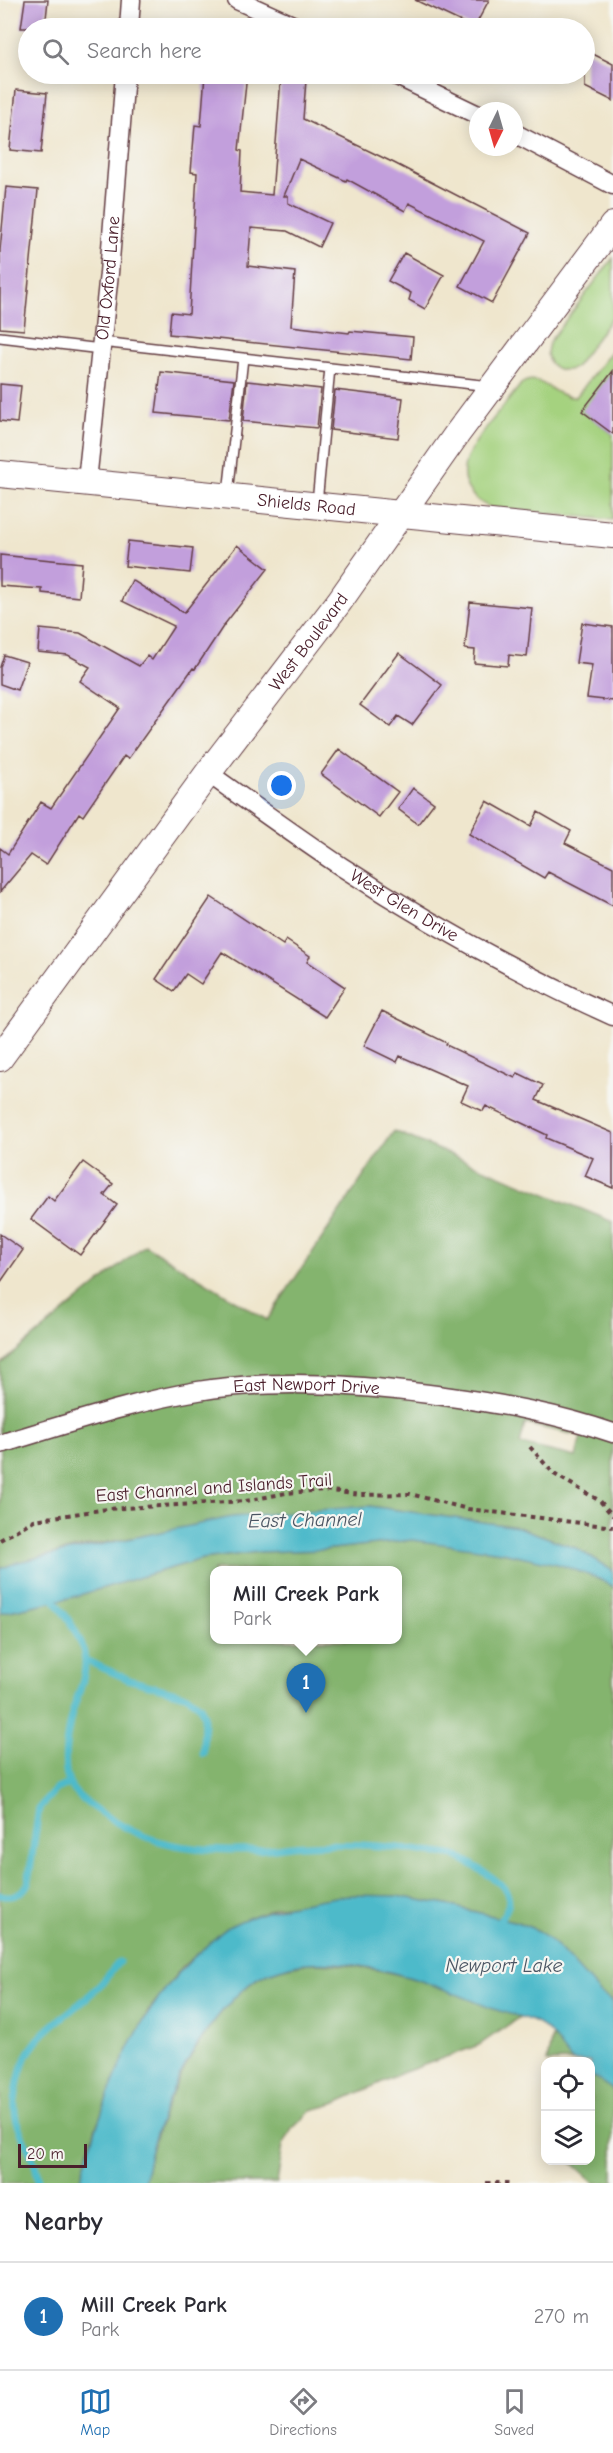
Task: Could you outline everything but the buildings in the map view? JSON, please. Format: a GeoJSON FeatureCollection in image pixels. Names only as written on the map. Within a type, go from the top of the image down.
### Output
{"type":"FeatureCollection","features":[{"type":"Feature","properties":{"kind":"street"},"geometry":{"type":"LineString","coordinates":[[130,18],[131,0]]}},
{"type":"Feature","properties":{"kind":"street"},"geometry":{"type":"LineString","coordinates":[[237,0],[277,18]]}},
{"type":"Feature","properties":{"kind":"street","name":"Old Oxford Lane"},"geometry":{"type":"LineString","coordinates":[[87,482],[124,84]]}},
{"type":"Feature","properties":{"kind":"street"},"geometry":{"type":"LineString","coordinates":[[414,84],[469,111]]}},
{"type":"Feature","properties":{"kind":"street"},"geometry":{"type":"LineString","coordinates":[[523,138],[613,185]]}},
{"type":"Feature","properties":{"kind":"street","name":"West Boulevard"},"geometry":{"type":"LineString","coordinates":[[0,1058],[208,773],[339,602],[492,387],[613,225]]}},
{"type":"Feature","properties":{"kind":"street","name":"Shields Road"},"geometry":{"type":"LineString","coordinates":[[0,474],[613,535]]}},
{"type":"Feature","properties":{"kind":"street","name":"West Glen Drive"},"geometry":{"type":"LineString","coordinates":[[208,773],[343,868],[424,918],[613,1016]]}},
{"type":"Feature","properties":{"kind":"street","name":"East Newport Drive"},"geometry":{"type":"LineString","coordinates":[[0,1444],[138,1404],[198,1391],[247,1385],[289,1384],[407,1391],[492,1403],[577,1420],[613,1433]]}},
{"type":"Feature","properties":{"kind":"lane"},"geometry":{"type":"LineString","coordinates":[[0,338],[243,358],[492,387]]}},
{"type":"Feature","properties":{"kind":"lane"},"geometry":{"type":"LineString","coordinates":[[228,496],[243,358]]}},
{"type":"Feature","properties":{"kind":"lane"},"geometry":{"type":"LineString","coordinates":[[317,506],[330,368]]}},
{"type":"Feature","properties":{"kind":"path"},"geometry":{"type":"LineString","coordinates":[[530,1446],[554,1474],[600,1501],[613,1516]]}},
{"type":"Feature","properties":{"kind":"path","name":"East Channel and Islands Trail"},"geometry":{"type":"LineString","coordinates":[[0,1540],[34,1520],[107,1509],[246,1501],[286,1493],[324,1490],[360,1495],[410,1494],[468,1509],[613,1527]]}},
{"type":"Feature","properties":{"kind":"path"},"geometry":{"type":"LineString","coordinates":[[486,2183],[512,2183]]}},
{"type":"Feature","properties":{"kind":"green space"},"geometry":{"type":"Polygon","coordinates":[[[613,258],[613,316],[573,369],[555,367],[551,364],[547,354],[550,341],[613,258]]]}},
{"type":"Feature","properties":{"kind":"green space"},"geometry":{"type":"Polygon","coordinates":[[[613,349],[613,371],[583,411],[613,434],[613,520],[492,508],[478,501],[465,483],[466,460],[483,432],[521,384],[534,380],[560,394],[576,397],[613,349]]]}},
{"type":"Feature","properties":{"kind":"green space"},"geometry":{"type":"Polygon","coordinates":[[[394,1131],[613,1222],[613,1571],[576,1548],[518,1527],[369,1506],[153,1534],[82,1547],[18,1562],[0,1569],[0,1365],[145,1245],[267,1320],[394,1131]],[[525,1424],[520,1444],[576,1457],[581,1436],[525,1424]]]}},
{"type":"Feature","properties":{"kind":"green space"},"geometry":{"type":"Polygon","coordinates":[[[412,1540],[436,1542],[547,1561],[581,1571],[613,1587],[613,2002],[601,1994],[560,1949],[539,1931],[517,1922],[397,1896],[276,1907],[230,1926],[182,1967],[149,2010],[125,2055],[95,2130],[79,2183],[0,2183],[0,1613],[69,1598],[202,1559],[258,1552],[323,1550],[412,1540]]]}},
{"type":"Feature","properties":{"kind":"green space"},"geometry":{"type":"Polygon","coordinates":[[[309,1963],[348,1965],[405,1976],[461,1994],[486,2006],[521,2016],[479,2045],[402,2073],[334,2104],[312,2110],[292,2129],[283,2145],[277,2183],[144,2183],[158,2128],[170,2100],[199,2043],[217,2018],[257,1979],[282,1968],[309,1963]]]}},
{"type":"Feature","properties":{"kind":"green space"},"geometry":{"type":"Polygon","coordinates":[[[552,2036],[570,2057],[548,2057],[552,2036]]]}},
{"type":"Feature","properties":{"kind":"green space"},"geometry":{"type":"Polygon","coordinates":[[[595,2078],[613,2090],[613,2183],[595,2183],[575,2165],[595,2165],[595,2078]]]}},
{"type":"Feature","properties":{"kind":"water","name":"East Channel"},"geometry":{"type":"Polygon","coordinates":[[[369,1506],[518,1527],[576,1548],[613,1571],[613,1587],[599,1579],[561,1565],[502,1552],[412,1540],[323,1550],[258,1552],[202,1559],[69,1598],[0,1613],[0,1569],[18,1562],[232,1517],[369,1506]]]}},
{"type":"Feature","properties":{"kind":"water","name":"Newport Lake"},"geometry":{"type":"Polygon","coordinates":[[[347,1895],[397,1896],[517,1922],[539,1931],[560,1949],[601,1994],[613,2002],[613,2090],[595,2078],[595,2057],[569,2057],[547,2030],[524,2018],[390,1972],[348,1964],[308,1963],[290,1966],[256,1979],[235,1997],[198,2044],[169,2099],[158,2128],[144,2183],[79,2183],[100,2118],[125,2056],[159,1998],[180,1972],[218,1935],[232,1925],[274,1909],[347,1895]]]}},
{"type":"Feature","properties":{"kind":"waterway"},"geometry":{"type":"LineString","coordinates":[[49,1593],[72,1625],[84,1652],[84,1674],[68,1730],[66,1769],[70,1785],[84,1801],[95,1809],[143,1836],[185,1847],[250,1850],[351,1844],[454,1856],[463,1859],[493,1878],[507,1892],[509,1902],[500,1919]]}},
{"type":"Feature","properties":{"kind":"waterway"},"geometry":{"type":"LineString","coordinates":[[85,1660],[130,1680],[188,1696],[200,1706],[204,1715],[203,1754]]}},
{"type":"Feature","properties":{"kind":"waterway"},"geometry":{"type":"LineString","coordinates":[[0,1895],[16,1895],[28,1884],[39,1808],[56,1789],[69,1784]]}},
{"type":"Feature","properties":{"kind":"waterway"},"geometry":{"type":"LineString","coordinates":[[38,2183],[35,2166],[15,2114],[18,2082],[23,2065],[39,2038],[98,1987],[119,1962]]}},
{"type":"Feature","properties":{"kind":"place","name":"Mill Creek Park"},"geometry":{"type":"Point","coordinates":[306,1713]}}]}
